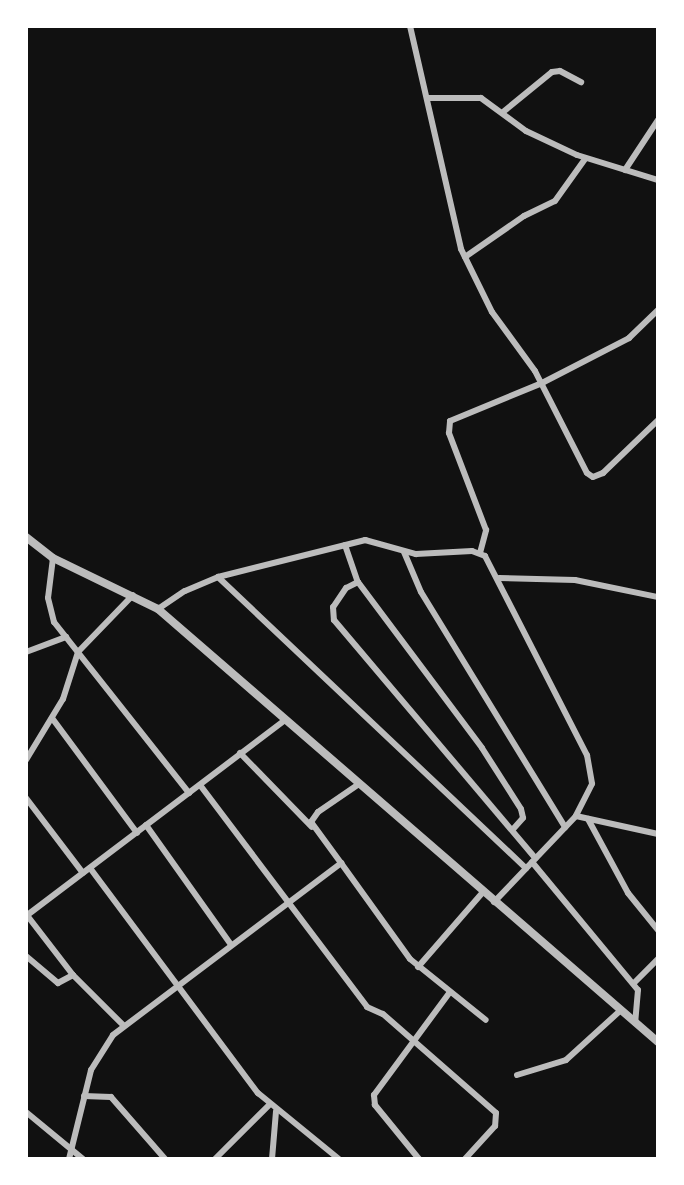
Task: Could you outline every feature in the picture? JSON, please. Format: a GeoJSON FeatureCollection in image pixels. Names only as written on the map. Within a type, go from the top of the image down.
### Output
{"type":"FeatureCollection","features":[{"type":"Feature","properties":{"kind":"street"},"geometry":{"type":"LineString","coordinates":[[410,26],[412,50],[429,98],[465,257],[492,312],[542,383],[590,477],[603,473],[658,420]]}},
{"type":"Feature","properties":{"kind":"street"},"geometry":{"type":"LineString","coordinates":[[503,113],[552,72],[560,71],[581,82]]}},
{"type":"Feature","properties":{"kind":"street"},"geometry":{"type":"LineString","coordinates":[[429,98],[481,98],[526,131],[584,159],[658,180]]}},
{"type":"Feature","properties":{"kind":"street"},"geometry":{"type":"LineString","coordinates":[[625,170],[658,120]]}},
{"type":"Feature","properties":{"kind":"street"},"geometry":{"type":"LineString","coordinates":[[465,257],[524,216],[555,201],[584,159]]}},
{"type":"Feature","properties":{"kind":"street"},"geometry":{"type":"LineString","coordinates":[[480,553],[486,530],[450,433],[450,421],[542,383],[629,338],[658,310]]}},
{"type":"Feature","properties":{"kind":"street"},"geometry":{"type":"LineString","coordinates":[[26,537],[53,558],[158,609],[658,1042]]}},
{"type":"Feature","properties":{"kind":"street"},"geometry":{"type":"LineString","coordinates":[[158,609],[184,591],[218,578],[345,545],[377,540],[404,551],[480,553]]}},
{"type":"Feature","properties":{"kind":"street"},"geometry":{"type":"LineString","coordinates":[[345,545],[358,582],[482,748],[521,809],[523,818],[513,829]]}},
{"type":"Feature","properties":{"kind":"street"},"geometry":{"type":"LineString","coordinates":[[404,551],[421,593],[565,827]]}},
{"type":"Feature","properties":{"kind":"street"},"geometry":{"type":"LineString","coordinates":[[480,553],[499,578],[587,755],[592,784],[576,816],[494,902]]}},
{"type":"Feature","properties":{"kind":"street"},"geometry":{"type":"LineString","coordinates":[[53,558],[48,609],[66,637],[189,793]]}},
{"type":"Feature","properties":{"kind":"street"},"geometry":{"type":"LineString","coordinates":[[218,578],[531,863],[634,983],[640,995],[635,1023]]}},
{"type":"Feature","properties":{"kind":"street"},"geometry":{"type":"LineString","coordinates":[[499,578],[596,583],[658,597]]}},
{"type":"Feature","properties":{"kind":"street"},"geometry":{"type":"LineString","coordinates":[[358,582],[346,588],[333,607],[334,620],[513,829],[531,863]]}},
{"type":"Feature","properties":{"kind":"street"},"geometry":{"type":"LineString","coordinates":[[27,757],[63,699],[78,652],[133,595]]}},
{"type":"Feature","properties":{"kind":"street"},"geometry":{"type":"LineString","coordinates":[[26,652],[66,637]]}},
{"type":"Feature","properties":{"kind":"street"},"geometry":{"type":"LineString","coordinates":[[52,718],[137,832]]}},
{"type":"Feature","properties":{"kind":"street"},"geometry":{"type":"LineString","coordinates":[[123,1025],[73,975],[27,915],[285,720]]}},
{"type":"Feature","properties":{"kind":"street"},"geometry":{"type":"LineString","coordinates":[[240,753],[313,828],[418,967],[486,1020]]}},
{"type":"Feature","properties":{"kind":"street"},"geometry":{"type":"LineString","coordinates":[[313,828],[318,812],[359,784]]}},
{"type":"Feature","properties":{"kind":"street"},"geometry":{"type":"LineString","coordinates":[[200,785],[367,1007],[383,1014],[496,1113],[495,1126],[465,1159]]}},
{"type":"Feature","properties":{"kind":"street"},"geometry":{"type":"LineString","coordinates":[[26,798],[83,873]]}},
{"type":"Feature","properties":{"kind":"street"},"geometry":{"type":"LineString","coordinates":[[576,816],[658,834]]}},
{"type":"Feature","properties":{"kind":"street"},"geometry":{"type":"LineString","coordinates":[[588,819],[628,893],[658,930]]}},
{"type":"Feature","properties":{"kind":"street"},"geometry":{"type":"LineString","coordinates":[[146,825],[230,943]]}},
{"type":"Feature","properties":{"kind":"street"},"geometry":{"type":"LineString","coordinates":[[69,1159],[84,1096],[99,1052],[123,1025],[341,863]]}},
{"type":"Feature","properties":{"kind":"street"},"geometry":{"type":"LineString","coordinates":[[90,868],[175,985],[269,1105],[339,1159]]}},
{"type":"Feature","properties":{"kind":"street"},"geometry":{"type":"LineString","coordinates":[[418,967],[483,892]]}},
{"type":"Feature","properties":{"kind":"street"},"geometry":{"type":"LineString","coordinates":[[26,956],[58,983],[73,975]]}},
{"type":"Feature","properties":{"kind":"street"},"geometry":{"type":"LineString","coordinates":[[634,983],[658,959]]}},
{"type":"Feature","properties":{"kind":"street"},"geometry":{"type":"LineString","coordinates":[[419,1159],[373,1101],[450,992]]}},
{"type":"Feature","properties":{"kind":"street"},"geometry":{"type":"LineString","coordinates":[[517,1075],[566,1060],[621,1010]]}},
{"type":"Feature","properties":{"kind":"street"},"geometry":{"type":"LineString","coordinates":[[84,1096],[111,1097],[165,1159]]}},
{"type":"Feature","properties":{"kind":"street"},"geometry":{"type":"LineString","coordinates":[[215,1159],[269,1105]]}},
{"type":"Feature","properties":{"kind":"street"},"geometry":{"type":"LineString","coordinates":[[272,1159],[276,1111]]}},
{"type":"Feature","properties":{"kind":"street"},"geometry":{"type":"LineString","coordinates":[[26,1112],[83,1159]]}}]}
